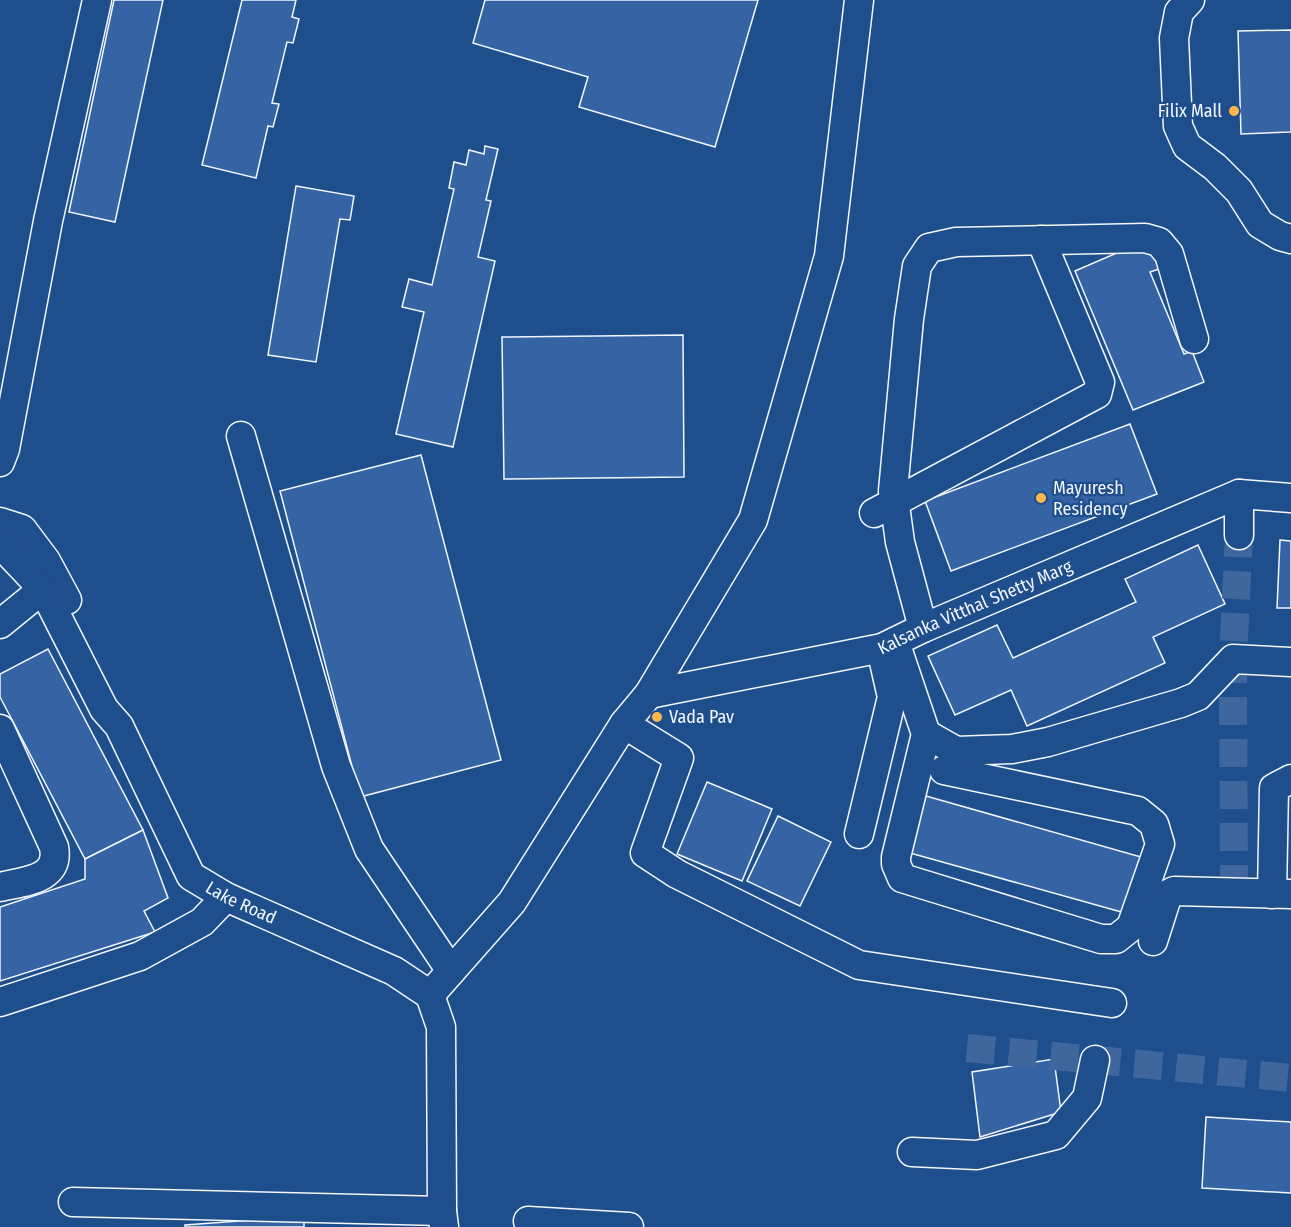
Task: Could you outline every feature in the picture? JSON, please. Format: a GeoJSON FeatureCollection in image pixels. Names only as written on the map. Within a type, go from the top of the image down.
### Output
{"type":"FeatureCollection","features":[{"type":"Feature","properties":{"kind":"street"},"geometry":{"type":"LineString","coordinates":[[0,462],[5,448],[48,221],[97,0]]}},
{"type":"Feature","properties":{"kind":"street"},"geometry":{"type":"LineString","coordinates":[[73,1202],[443,1219],[441,1027],[430,995],[512,902],[624,724],[649,694],[753,520],[829,256],[859,0]]}},
{"type":"Feature","properties":{"kind":"street"},"geometry":{"type":"LineString","coordinates":[[1190,0],[1179,12],[1174,38],[1178,126],[1186,146],[1215,167],[1239,191],[1260,224],[1280,236],[1291,239]]}},
{"type":"Feature","properties":{"kind":"street"},"geometry":{"type":"LineString","coordinates":[[884,508],[892,491],[908,330],[917,266],[929,248],[956,242],[1145,238],[1159,242],[1169,254],[1194,339]]}},
{"type":"Feature","properties":{"kind":"street"},"geometry":{"type":"LineString","coordinates":[[884,508],[1097,394],[1100,382],[1041,240]]}},
{"type":"Feature","properties":{"kind":"street"},"geometry":{"type":"LineString","coordinates":[[241,436],[340,777],[369,849],[451,971]]}},
{"type":"Feature","properties":{"kind":"street"},"geometry":{"type":"LineString","coordinates":[[1239,494],[1239,535]]}},
{"type":"Feature","properties":{"kind":"street","name":"Kalsanka Vitthal Shetty Marg"},"geometry":{"type":"LineString","coordinates":[[649,694],[888,645],[1239,494],[1291,498]]}},
{"type":"Feature","properties":{"kind":"street"},"geometry":{"type":"LineString","coordinates":[[884,508],[900,542],[923,628]]}},
{"type":"Feature","properties":{"kind":"street"},"geometry":{"type":"LineString","coordinates":[[0,522],[22,529],[46,561],[48,615],[126,766]]}},
{"type":"Feature","properties":{"kind":"street"},"geometry":{"type":"LineString","coordinates":[[0,540],[5,549],[47,590]]}},
{"type":"Feature","properties":{"kind":"street"},"geometry":{"type":"LineString","coordinates":[[0,624],[47,590]]}},
{"type":"Feature","properties":{"kind":"street","name":"Lake Road"},"geometry":{"type":"LineString","coordinates":[[47,590],[117,706],[119,726],[191,876],[226,897],[394,971],[430,995]]}},
{"type":"Feature","properties":{"kind":"street"},"geometry":{"type":"LineString","coordinates":[[888,645],[926,734],[896,857],[896,864],[902,878],[1101,939],[1116,939],[1131,927],[1160,844],[1154,824],[1138,811],[944,770]]}},
{"type":"Feature","properties":{"kind":"street"},"geometry":{"type":"LineString","coordinates":[[859,834],[892,698],[888,645]]}},
{"type":"Feature","properties":{"kind":"street"},"geometry":{"type":"LineString","coordinates":[[926,734],[956,751],[1012,749],[1048,742],[1198,696],[1233,658],[1291,662]]}},
{"type":"Feature","properties":{"kind":"street"},"geometry":{"type":"LineString","coordinates":[[624,724],[679,758],[645,853],[677,874],[858,964],[1112,1003]]}},
{"type":"Feature","properties":{"kind":"street"},"geometry":{"type":"LineString","coordinates":[[0,729],[54,847],[56,858],[53,866],[42,876],[0,887]]}},
{"type":"Feature","properties":{"kind":"street"},"geometry":{"type":"LineString","coordinates":[[1153,941],[1168,894],[1174,891],[1281,894],[1274,788],[1291,779]]}},
{"type":"Feature","properties":{"kind":"street"},"geometry":{"type":"LineString","coordinates":[[0,1002],[140,956],[202,922],[226,897]]}},
{"type":"Feature","properties":{"kind":"street"},"geometry":{"type":"LineString","coordinates":[[912,1152],[977,1155],[1056,1135],[1087,1098],[1095,1060]]}},
{"type":"Feature","properties":{"kind":"street"},"geometry":{"type":"LineString","coordinates":[[528,1221],[628,1227]]}},
{"type":"Feature","properties":{"kind":"building"},"geometry":{"type":"Polygon","coordinates":[[[114,0],[163,0],[115,222],[69,212],[114,0]]]}},
{"type":"Feature","properties":{"kind":"building"},"geometry":{"type":"Polygon","coordinates":[[[242,0],[296,0],[292,17],[299,19],[293,43],[287,42],[272,103],[279,104],[273,127],[268,126],[256,178],[202,165],[242,0]]]}},
{"type":"Feature","properties":{"kind":"building"},"geometry":{"type":"Polygon","coordinates":[[[485,0],[758,0],[715,147],[579,107],[588,77],[473,43],[485,0]]]}},
{"type":"Feature","properties":{"kind":"building"},"geometry":{"type":"Polygon","coordinates":[[[1291,30],[1291,132],[1241,134],[1238,31],[1291,30]]]}},
{"type":"Feature","properties":{"kind":"building"},"geometry":{"type":"Polygon","coordinates":[[[485,146],[498,149],[486,200],[491,201],[478,257],[495,261],[453,447],[396,434],[424,312],[402,307],[409,279],[432,285],[454,189],[449,188],[454,162],[466,165],[469,150],[484,154],[485,146]]]}},
{"type":"Feature","properties":{"kind":"building"},"geometry":{"type":"Polygon","coordinates":[[[296,186],[354,196],[350,220],[340,219],[316,362],[268,355],[296,186]]]}},
{"type":"Feature","properties":{"kind":"building"},"geometry":{"type":"Polygon","coordinates":[[[1149,242],[1159,269],[1150,272],[1184,354],[1192,351],[1204,382],[1133,410],[1075,271],[1149,242]]]}},
{"type":"Feature","properties":{"kind":"building"},"geometry":{"type":"Polygon","coordinates":[[[683,335],[684,477],[504,479],[502,337],[683,335]]]}},
{"type":"Feature","properties":{"kind":"building","name":"Mayuresh Residency"},"geometry":{"type":"Polygon","coordinates":[[[1130,424],[1157,494],[951,571],[925,501],[1130,424]]]}},
{"type":"Feature","properties":{"kind":"building"},"geometry":{"type":"Polygon","coordinates":[[[421,455],[501,760],[360,797],[280,491],[421,455]]]}},
{"type":"Feature","properties":{"kind":"building"},"geometry":{"type":"Polygon","coordinates":[[[1280,540],[1291,541],[1291,608],[1277,608],[1280,540]]]}},
{"type":"Feature","properties":{"kind":"building"},"geometry":{"type":"Polygon","coordinates":[[[1198,545],[1225,604],[1153,637],[1165,663],[1027,726],[1011,690],[955,715],[928,656],[997,625],[1013,658],[1136,602],[1125,579],[1198,545]]]}},
{"type":"Feature","properties":{"kind":"building"},"geometry":{"type":"Polygon","coordinates":[[[48,649],[143,830],[85,859],[0,697],[0,674],[48,649]]]}},
{"type":"Feature","properties":{"kind":"building"},"geometry":{"type":"Polygon","coordinates":[[[707,782],[772,809],[742,881],[677,854],[707,782]]]}},
{"type":"Feature","properties":{"kind":"building"},"geometry":{"type":"Polygon","coordinates":[[[926,796],[1141,857],[1125,913],[910,853],[926,796]]]}},
{"type":"Feature","properties":{"kind":"building"},"geometry":{"type":"Polygon","coordinates":[[[778,816],[831,842],[800,906],[747,881],[778,816]]]}},
{"type":"Feature","properties":{"kind":"building"},"geometry":{"type":"Polygon","coordinates":[[[143,830],[168,898],[144,911],[155,932],[0,981],[0,907],[85,879],[85,859],[143,830]]]}},
{"type":"Feature","properties":{"kind":"building"},"geometry":{"type":"Polygon","coordinates":[[[1054,1059],[1061,1112],[980,1137],[972,1072],[1054,1059]]]}},
{"type":"Feature","properties":{"kind":"building"},"geometry":{"type":"Polygon","coordinates":[[[1206,1117],[1291,1122],[1291,1193],[1202,1188],[1206,1117]]]}},
{"type":"Feature","properties":{"kind":"building"},"geometry":{"type":"Polygon","coordinates":[[[304,1216],[304,1227],[185,1227],[185,1225],[304,1216]]]}},
{"type":"Feature","properties":{"kind":"tunnel"},"geometry":{"type":"LineString","coordinates":[[1234,893],[1233,659],[1239,535]]}},
{"type":"Feature","properties":{"kind":"tunnel"},"geometry":{"type":"LineString","coordinates":[[967,1048],[1291,1078]]}},
{"type":"Feature","properties":{"kind":"place","name":"Filix Mall"},"geometry":{"type":"Point","coordinates":[1234,111]}},
{"type":"Feature","properties":{"kind":"place","name":"Mayuresh Residency"},"geometry":{"type":"Point","coordinates":[1041,498]}},
{"type":"Feature","properties":{"kind":"place","name":"Vada Pav"},"geometry":{"type":"Point","coordinates":[657,717]}}]}
